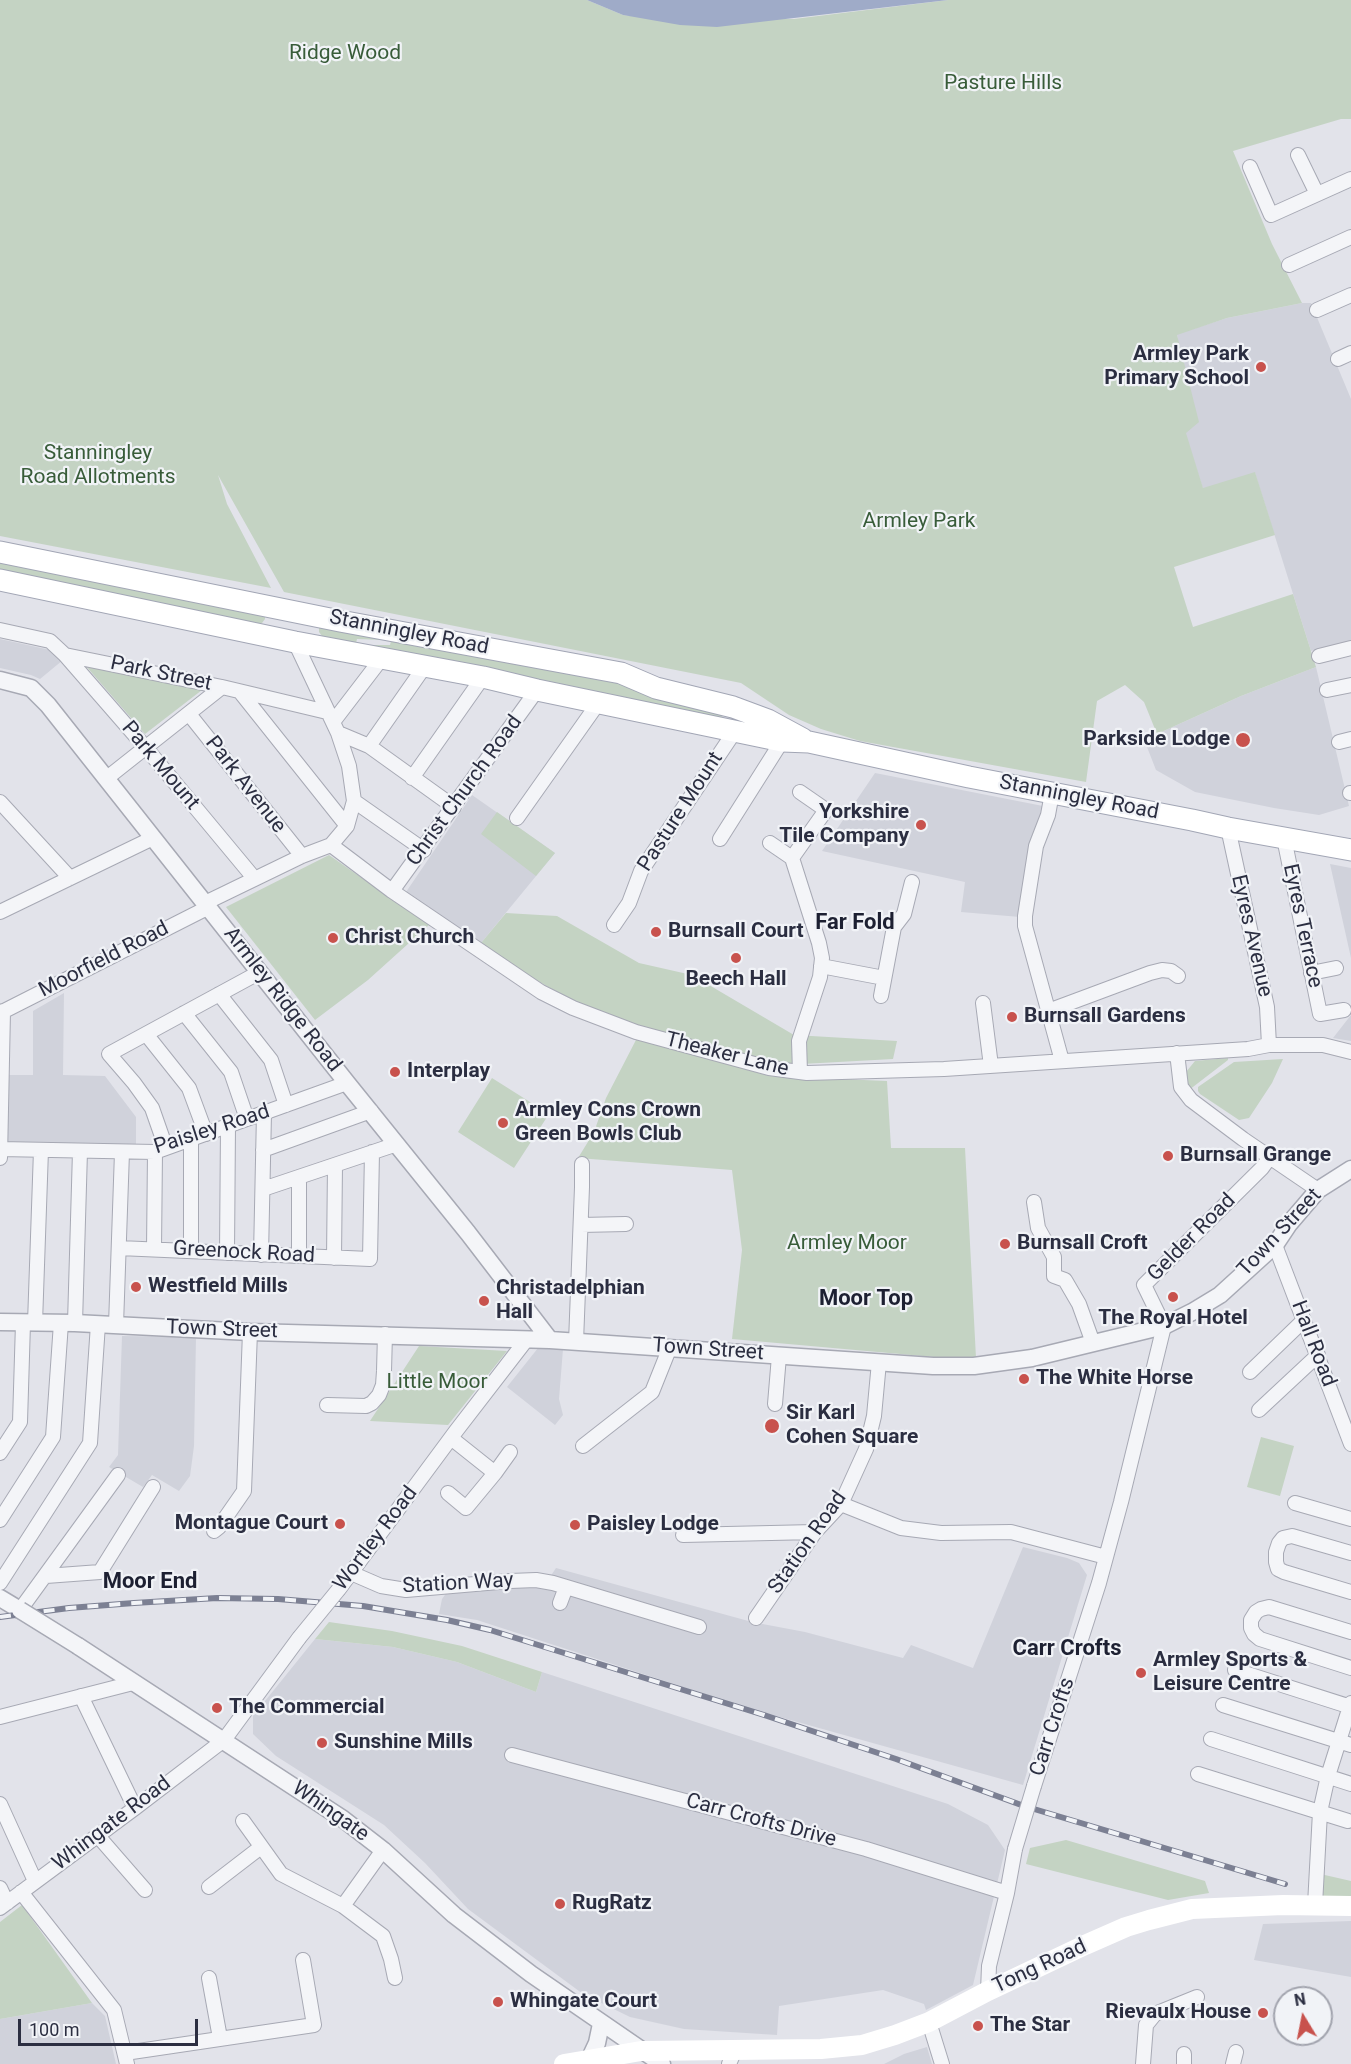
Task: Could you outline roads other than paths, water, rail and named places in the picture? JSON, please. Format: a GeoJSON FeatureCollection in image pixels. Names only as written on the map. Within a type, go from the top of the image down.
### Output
{"type":"FeatureCollection","features":[{"type":"Feature","properties":{"kind":"main road","name":"Stanningley Road"},"geometry":{"type":"LineString","coordinates":[[0,552],[307,614],[621,673],[656,688],[733,707],[768,720],[808,742]]}},
{"type":"Feature","properties":{"kind":"main road","name":"Stanningley Road"},"geometry":{"type":"LineString","coordinates":[[0,580],[293,641],[483,677],[782,741],[808,742],[969,777],[1351,850]]}},
{"type":"Feature","properties":{"kind":"main road"},"geometry":{"type":"LineString","coordinates":[[284,609],[276,621],[293,641],[309,629],[307,614]]}},
{"type":"Feature","properties":{"kind":"main road","name":"Tong Road"},"geometry":{"type":"LineString","coordinates":[[564,2064],[641,2051],[732,2057],[862,2045],[929,2022],[988,1991],[1120,1929],[1149,1920],[1192,1909],[1351,1906]]}},
{"type":"Feature","properties":{"kind":"street"},"geometry":{"type":"LineString","coordinates":[[1298,155],[1317,194]]}},
{"type":"Feature","properties":{"kind":"street"},"geometry":{"type":"LineString","coordinates":[[1250,167],[1271,215],[1351,179]]}},
{"type":"Feature","properties":{"kind":"street"},"geometry":{"type":"LineString","coordinates":[[1289,265],[1351,237]]}},
{"type":"Feature","properties":{"kind":"street"},"geometry":{"type":"LineString","coordinates":[[1317,310],[1351,295]]}},
{"type":"Feature","properties":{"kind":"street","name":"Park Street"},"geometry":{"type":"LineString","coordinates":[[0,630],[50,641],[65,655],[222,687],[333,722],[454,807]]}},
{"type":"Feature","properties":{"kind":"street","name":"Moorfield Road"},"geometry":{"type":"LineString","coordinates":[[2,1012],[254,878],[331,845],[347,826],[354,801],[349,766],[333,722],[293,641]]}},
{"type":"Feature","properties":{"kind":"street"},"geometry":{"type":"LineString","coordinates":[[1319,656],[1351,648]]}},
{"type":"Feature","properties":{"kind":"street","name":"Park Mount"},"geometry":{"type":"LineString","coordinates":[[65,655],[254,878]]}},
{"type":"Feature","properties":{"kind":"street"},"geometry":{"type":"LineString","coordinates":[[333,722],[382,658]]}},
{"type":"Feature","properties":{"kind":"street"},"geometry":{"type":"LineString","coordinates":[[369,746],[425,666]]}},
{"type":"Feature","properties":{"kind":"street"},"geometry":{"type":"LineString","coordinates":[[411,778],[483,677]]}},
{"type":"Feature","properties":{"kind":"street","name":"Armley Ridge Road"},"geometry":{"type":"LineString","coordinates":[[0,680],[31,688],[48,705],[468,1233],[550,1340]]}},
{"type":"Feature","properties":{"kind":"street"},"geometry":{"type":"LineString","coordinates":[[1327,690],[1351,685]]}},
{"type":"Feature","properties":{"kind":"street"},"geometry":{"type":"LineString","coordinates":[[107,778],[222,687]]}},
{"type":"Feature","properties":{"kind":"street","name":"Christ Church Road"},"geometry":{"type":"LineString","coordinates":[[392,891],[424,850],[537,690]]}},
{"type":"Feature","properties":{"kind":"street"},"geometry":{"type":"LineString","coordinates":[[242,693],[347,826]]}},
{"type":"Feature","properties":{"kind":"street"},"geometry":{"type":"LineString","coordinates":[[517,818],[599,702]]}},
{"type":"Feature","properties":{"kind":"street","name":"Park Avenue"},"geometry":{"type":"LineString","coordinates":[[189,714],[302,856]]}},
{"type":"Feature","properties":{"kind":"street","name":"Pasture Mount"},"geometry":{"type":"LineString","coordinates":[[614,925],[629,903],[641,871],[735,731]]}},
{"type":"Feature","properties":{"kind":"street"},"geometry":{"type":"LineString","coordinates":[[720,838],[782,741]]}},
{"type":"Feature","properties":{"kind":"street"},"geometry":{"type":"LineString","coordinates":[[792,858],[826,810],[800,792]]}},
{"type":"Feature","properties":{"kind":"street"},"geometry":{"type":"LineString","coordinates":[[1052,793],[1048,815],[1036,846],[1025,916],[1027,934],[1062,1060]]}},
{"type":"Feature","properties":{"kind":"street"},"geometry":{"type":"LineString","coordinates":[[354,801],[424,850]]}},
{"type":"Feature","properties":{"kind":"street"},"geometry":{"type":"LineString","coordinates":[[0,802],[70,878]]}},
{"type":"Feature","properties":{"kind":"street","name":"Eyres Avenue"},"geometry":{"type":"LineString","coordinates":[[1228,828],[1267,1007],[1269,1045]]}},
{"type":"Feature","properties":{"kind":"street"},"geometry":{"type":"LineString","coordinates":[[0,912],[153,838]]}},
{"type":"Feature","properties":{"kind":"street","name":"Eyres Terrace"},"geometry":{"type":"LineString","coordinates":[[1284,838],[1320,1014],[1344,1010]]}},
{"type":"Feature","properties":{"kind":"street"},"geometry":{"type":"LineString","coordinates":[[770,843],[792,858],[822,958],[820,977],[799,1041],[800,1072]]}},
{"type":"Feature","properties":{"kind":"street","name":"Theaker Lane"},"geometry":{"type":"LineString","coordinates":[[331,845],[392,891],[542,992],[573,1008],[636,1032],[770,1068],[800,1072],[991,1066],[1248,1049],[1269,1045],[1323,1045],[1351,1052]]}},
{"type":"Feature","properties":{"kind":"street"},"geometry":{"type":"LineString","coordinates":[[881,996],[894,927],[904,914],[912,882]]}},
{"type":"Feature","properties":{"kind":"street"},"geometry":{"type":"LineString","coordinates":[[821,966],[884,978]]}},
{"type":"Feature","properties":{"kind":"street"},"geometry":{"type":"LineString","coordinates":[[1311,973],[1336,968]]}},
{"type":"Feature","properties":{"kind":"street"},"geometry":{"type":"LineString","coordinates":[[1048,1011],[1156,972],[1171,971],[1178,976]]}},
{"type":"Feature","properties":{"kind":"street"},"geometry":{"type":"LineString","coordinates":[[154,1249],[161,1150],[152,1108],[109,1054],[260,972]]}},
{"type":"Feature","properties":{"kind":"street"},"geometry":{"type":"LineString","coordinates":[[219,994],[271,1060],[286,1105]]}},
{"type":"Feature","properties":{"kind":"street"},"geometry":{"type":"LineString","coordinates":[[982,1003],[991,1066]]}},
{"type":"Feature","properties":{"kind":"street"},"geometry":{"type":"LineString","coordinates":[[0,1158],[2,1012]]}},
{"type":"Feature","properties":{"kind":"street"},"geometry":{"type":"LineString","coordinates":[[184,1013],[231,1072],[247,1119]]}},
{"type":"Feature","properties":{"kind":"street"},"geometry":{"type":"LineString","coordinates":[[146,1034],[189,1088],[206,1134]]}},
{"type":"Feature","properties":{"kind":"street"},"geometry":{"type":"LineString","coordinates":[[1177,1053],[1181,1087],[1191,1100],[1318,1190]]}},
{"type":"Feature","properties":{"kind":"street","name":"Paisley Road"},"geometry":{"type":"LineString","coordinates":[[0,1149],[122,1152],[161,1150],[347,1083]]}},
{"type":"Feature","properties":{"kind":"street"},"geometry":{"type":"LineString","coordinates":[[263,1150],[371,1111]]}},
{"type":"Feature","properties":{"kind":"street"},"geometry":{"type":"LineString","coordinates":[[261,1255],[264,1113]]}},
{"type":"Feature","properties":{"kind":"street"},"geometry":{"type":"LineString","coordinates":[[227,1253],[228,1126]]}},
{"type":"Feature","properties":{"kind":"street"},"geometry":{"type":"LineString","coordinates":[[191,1139],[191,1251]]}},
{"type":"Feature","properties":{"kind":"street"},"geometry":{"type":"LineString","coordinates":[[263,1189],[397,1144]]}},
{"type":"Feature","properties":{"kind":"street"},"geometry":{"type":"LineString","coordinates":[[0,1453],[20,1422],[41,1150]]}},
{"type":"Feature","properties":{"kind":"street"},"geometry":{"type":"LineString","coordinates":[[0,1520],[53,1437],[68,1323],[80,1151]]}},
{"type":"Feature","properties":{"kind":"street"},"geometry":{"type":"LineString","coordinates":[[116,1325],[122,1152]]}},
{"type":"Feature","properties":{"kind":"street","name":"Greenock Road"},"geometry":{"type":"LineString","coordinates":[[119,1248],[370,1259],[372,1152]]}},
{"type":"Feature","properties":{"kind":"street","name":"Gelder Road"},"geometry":{"type":"LineString","coordinates":[[1164,1326],[1144,1285],[1262,1168],[1270,1157]]}},
{"type":"Feature","properties":{"kind":"street"},"geometry":{"type":"LineString","coordinates":[[576,1342],[582,1164]]}},
{"type":"Feature","properties":{"kind":"street"},"geometry":{"type":"LineString","coordinates":[[334,1258],[336,1165]]}},
{"type":"Feature","properties":{"kind":"street","name":"Town Street"},"geometry":{"type":"LineString","coordinates":[[0,1322],[98,1324],[250,1332],[550,1340],[779,1356],[974,1366],[1025,1359],[1164,1326],[1192,1312],[1220,1294],[1275,1245],[1289,1224],[1318,1190],[1351,1168]]}},
{"type":"Feature","properties":{"kind":"street"},"geometry":{"type":"LineString","coordinates":[[299,1177],[299,1256]]}},
{"type":"Feature","properties":{"kind":"street"},"geometry":{"type":"LineString","coordinates":[[1034,1202],[1038,1228],[1054,1257],[1054,1276],[1065,1280],[1079,1304],[1093,1343]]}},
{"type":"Feature","properties":{"kind":"street"},"geometry":{"type":"LineString","coordinates":[[581,1225],[626,1224]]}},
{"type":"Feature","properties":{"kind":"street","name":"Hall Road"},"geometry":{"type":"LineString","coordinates":[[1275,1245],[1351,1444]]}},
{"type":"Feature","properties":{"kind":"street"},"geometry":{"type":"LineString","coordinates":[[1250,1372],[1305,1320]]}},
{"type":"Feature","properties":{"kind":"street"},"geometry":{"type":"LineString","coordinates":[[0,1583],[90,1443],[98,1324]]}},
{"type":"Feature","properties":{"kind":"street","name":"Carr Crofts"},"geometry":{"type":"LineString","coordinates":[[988,1991],[989,1966],[1015,1849],[1106,1557],[1164,1326]]}},
{"type":"Feature","properties":{"kind":"street"},"geometry":{"type":"LineString","coordinates":[[214,1531],[244,1491],[250,1332]]}},
{"type":"Feature","properties":{"kind":"street"},"geometry":{"type":"LineString","coordinates":[[327,1405],[366,1406],[379,1395],[383,1385],[385,1334]]}},
{"type":"Feature","properties":{"kind":"street","name":"Wortley Road"},"geometry":{"type":"LineString","coordinates":[[224,1740],[527,1339]]}},
{"type":"Feature","properties":{"kind":"street"},"geometry":{"type":"LineString","coordinates":[[583,1446],[652,1392],[670,1347]]}},
{"type":"Feature","properties":{"kind":"street"},"geometry":{"type":"LineString","coordinates":[[1259,1410],[1318,1355]]}},
{"type":"Feature","properties":{"kind":"street"},"geometry":{"type":"LineString","coordinates":[[775,1404],[779,1356]]}},
{"type":"Feature","properties":{"kind":"street","name":"Station Road"},"geometry":{"type":"LineString","coordinates":[[756,1618],[816,1532],[841,1504],[866,1449],[874,1416],[879,1362]]}},
{"type":"Feature","properties":{"kind":"street"},"geometry":{"type":"LineString","coordinates":[[451,1438],[495,1473]]}},
{"type":"Feature","properties":{"kind":"street"},"geometry":{"type":"LineString","coordinates":[[448,1493],[466,1508],[510,1452]]}},
{"type":"Feature","properties":{"kind":"street"},"geometry":{"type":"LineString","coordinates":[[20,1610],[118,1475]]}},
{"type":"Feature","properties":{"kind":"street"},"geometry":{"type":"LineString","coordinates":[[46,1576],[100,1572],[153,1487]]}},
{"type":"Feature","properties":{"kind":"street"},"geometry":{"type":"LineString","coordinates":[[1295,1503],[1351,1519]]}},
{"type":"Feature","properties":{"kind":"street"},"geometry":{"type":"LineString","coordinates":[[841,1504],[901,1528],[941,1533],[1011,1532],[1106,1557]]}},
{"type":"Feature","properties":{"kind":"street"},"geometry":{"type":"LineString","coordinates":[[682,1535],[816,1532]]}},
{"type":"Feature","properties":{"kind":"street"},"geometry":{"type":"LineString","coordinates":[[1351,1553],[1292,1536],[1283,1538],[1276,1552],[1278,1569],[1351,1592]]}},
{"type":"Feature","properties":{"kind":"street","name":"Station Way"},"geometry":{"type":"LineString","coordinates":[[351,1573],[381,1586],[406,1590],[536,1580],[699,1627]]}},
{"type":"Feature","properties":{"kind":"street"},"geometry":{"type":"LineString","coordinates":[[560,1603],[566,1587]]}},
{"type":"Feature","properties":{"kind":"street","name":"Whingate"},"geometry":{"type":"LineString","coordinates":[[0,1598],[224,1740],[343,1819],[383,1850],[454,1914],[531,1974],[662,2064]]}},
{"type":"Feature","properties":{"kind":"street"},"geometry":{"type":"LineString","coordinates":[[1351,1632],[1269,1607],[1256,1612],[1251,1620],[1251,1628],[1260,1639],[1351,1668]]}},
{"type":"Feature","properties":{"kind":"street"},"geometry":{"type":"LineString","coordinates":[[1235,1670],[1351,1706],[1345,1743],[1328,1776],[1320,1812],[1315,1905]]}},
{"type":"Feature","properties":{"kind":"street"},"geometry":{"type":"LineString","coordinates":[[0,1717],[133,1683]]}},
{"type":"Feature","properties":{"kind":"street"},"geometry":{"type":"LineString","coordinates":[[81,1696],[135,1808]]}},
{"type":"Feature","properties":{"kind":"street"},"geometry":{"type":"LineString","coordinates":[[1223,1705],[1345,1743]]}},
{"type":"Feature","properties":{"kind":"street"},"geometry":{"type":"LineString","coordinates":[[1211,1739],[1351,1784]]}},
{"type":"Feature","properties":{"kind":"street","name":"Whingate Road"},"geometry":{"type":"LineString","coordinates":[[4,1905],[224,1740]]}},
{"type":"Feature","properties":{"kind":"street","name":"Carr Crofts Drive"},"geometry":{"type":"LineString","coordinates":[[512,1755],[866,1849],[1007,1893]]}},
{"type":"Feature","properties":{"kind":"street"},"geometry":{"type":"LineString","coordinates":[[1198,1774],[1348,1821]]}},
{"type":"Feature","properties":{"kind":"street"},"geometry":{"type":"LineString","coordinates":[[0,1804],[35,1881]]}},
{"type":"Feature","properties":{"kind":"street"},"geometry":{"type":"LineString","coordinates":[[243,1821],[281,1874],[343,1906],[384,1936],[392,1959],[395,1978]]}},
{"type":"Feature","properties":{"kind":"street"},"geometry":{"type":"LineString","coordinates":[[98,1836],[145,1890]]}},
{"type":"Feature","properties":{"kind":"street"},"geometry":{"type":"LineString","coordinates":[[209,1887],[261,1847]]}},
{"type":"Feature","properties":{"kind":"street"},"geometry":{"type":"LineString","coordinates":[[343,1906],[383,1850]]}},
{"type":"Feature","properties":{"kind":"street"},"geometry":{"type":"LineString","coordinates":[[0,1888],[4,1905]]}},
{"type":"Feature","properties":{"kind":"street"},"geometry":{"type":"LineString","coordinates":[[21,1892],[114,2010],[126,2059],[220,2038],[314,2025],[303,1960]]}},
{"type":"Feature","properties":{"kind":"street"},"geometry":{"type":"LineString","coordinates":[[209,1978],[220,2038]]}},
{"type":"Feature","properties":{"kind":"street"},"geometry":{"type":"LineString","coordinates":[[1143,2064],[1143,2039],[1146,2025],[1155,2014],[1197,1997]]}},
{"type":"Feature","properties":{"kind":"street"},"geometry":{"type":"LineString","coordinates":[[929,2022],[942,2064]]}},
{"type":"Feature","properties":{"kind":"street"},"geometry":{"type":"LineString","coordinates":[[589,2060],[597,2043],[601,2024]]}},
{"type":"Feature","properties":{"kind":"water"},"geometry":{"type":"Polygon","coordinates":[[[587,0],[948,0],[717,27],[680,25],[623,15],[587,0]]]}},
{"type":"Feature","properties":{"kind":"railway"},"geometry":{"type":"LineString","coordinates":[[0,1617],[69,1608],[217,1598],[278,1599],[363,1606],[447,1620],[490,1630],[764,1715],[896,1759],[1024,1806],[1285,1884]]}},
{"type":"Feature","properties":{"kind":"place","name":"Armley Park Primary School"},"geometry":{"type":"Point","coordinates":[1261,367]}},
{"type":"Feature","properties":{"kind":"place","name":"Parkside Lodge"},"geometry":{"type":"Point","coordinates":[1243,740]}},
{"type":"Feature","properties":{"kind":"place","name":"Yorkshire Tile Company"},"geometry":{"type":"Point","coordinates":[921,825]}},
{"type":"Feature","properties":{"kind":"place","name":"Burnsall Court"},"geometry":{"type":"Point","coordinates":[656,932]}},
{"type":"Feature","properties":{"kind":"place","name":"Christ Church"},"geometry":{"type":"Point","coordinates":[333,938]}},
{"type":"Feature","properties":{"kind":"place","name":"Beech Hall"},"geometry":{"type":"Point","coordinates":[736,958]}},
{"type":"Feature","properties":{"kind":"place","name":"Burnsall Gardens"},"geometry":{"type":"Point","coordinates":[1012,1017]}},
{"type":"Feature","properties":{"kind":"place","name":"Interplay"},"geometry":{"type":"Point","coordinates":[395,1072]}},
{"type":"Feature","properties":{"kind":"place","name":"Armley Cons Crown Green Bowls Club"},"geometry":{"type":"Point","coordinates":[503,1123]}},
{"type":"Feature","properties":{"kind":"place","name":"Burnsall Grange"},"geometry":{"type":"Point","coordinates":[1168,1156]}},
{"type":"Feature","properties":{"kind":"place","name":"Burnsall Croft"},"geometry":{"type":"Point","coordinates":[1005,1244]}},
{"type":"Feature","properties":{"kind":"place","name":"Westfield Mills"},"geometry":{"type":"Point","coordinates":[136,1287]}},
{"type":"Feature","properties":{"kind":"place","name":"The Royal Hotel"},"geometry":{"type":"Point","coordinates":[1173,1297]}},
{"type":"Feature","properties":{"kind":"place","name":"Christadelphian Hall"},"geometry":{"type":"Point","coordinates":[484,1301]}},
{"type":"Feature","properties":{"kind":"place","name":"The White Horse"},"geometry":{"type":"Point","coordinates":[1024,1379]}},
{"type":"Feature","properties":{"kind":"place","name":"Sir Karl Cohen Square"},"geometry":{"type":"Point","coordinates":[772,1426]}},
{"type":"Feature","properties":{"kind":"place","name":"Montague Court"},"geometry":{"type":"Point","coordinates":[340,1524]}},
{"type":"Feature","properties":{"kind":"place","name":"Paisley Lodge"},"geometry":{"type":"Point","coordinates":[575,1525]}},
{"type":"Feature","properties":{"kind":"place","name":"Armley Sports & Leisure Centre"},"geometry":{"type":"Point","coordinates":[1141,1673]}},
{"type":"Feature","properties":{"kind":"place","name":"The Commercial"},"geometry":{"type":"Point","coordinates":[217,1708]}},
{"type":"Feature","properties":{"kind":"place","name":"Sunshine Mills"},"geometry":{"type":"Point","coordinates":[322,1743]}},
{"type":"Feature","properties":{"kind":"place","name":"RugRatz"},"geometry":{"type":"Point","coordinates":[560,1904]}},
{"type":"Feature","properties":{"kind":"place","name":"Whingate Court"},"geometry":{"type":"Point","coordinates":[498,2002]}},
{"type":"Feature","properties":{"kind":"place","name":"Rievaulx House"},"geometry":{"type":"Point","coordinates":[1263,2013]}},
{"type":"Feature","properties":{"kind":"place","name":"The Star"},"geometry":{"type":"Point","coordinates":[978,2026]}},
{"type":"Feature","properties":{"kind":"district","name":"Far Fold"},"geometry":{"type":"Point","coordinates":[855,923]}},
{"type":"Feature","properties":{"kind":"district","name":"Moor Top"},"geometry":{"type":"Point","coordinates":[866,1299]}},
{"type":"Feature","properties":{"kind":"district","name":"Moor End"},"geometry":{"type":"Point","coordinates":[150,1582]}},
{"type":"Feature","properties":{"kind":"district","name":"Carr Crofts"},"geometry":{"type":"Point","coordinates":[1067,1649]}},
{"type":"Feature","properties":{"kind":"park label","name":"Ridge Wood"},"geometry":{"type":"Point","coordinates":[345,54]}},
{"type":"Feature","properties":{"kind":"park label","name":"Pasture Hills"},"geometry":{"type":"Point","coordinates":[1003,84]}},
{"type":"Feature","properties":{"kind":"park label","name":"Stanningley Road Allotments"},"geometry":{"type":"Point","coordinates":[98,466]}},
{"type":"Feature","properties":{"kind":"park label","name":"Armley Park"},"geometry":{"type":"Point","coordinates":[919,522]}},
{"type":"Feature","properties":{"kind":"park label","name":"Armley Moor"},"geometry":{"type":"Point","coordinates":[847,1244]}},
{"type":"Feature","properties":{"kind":"park label","name":"Little Moor"},"geometry":{"type":"Point","coordinates":[437,1383]}}]}
